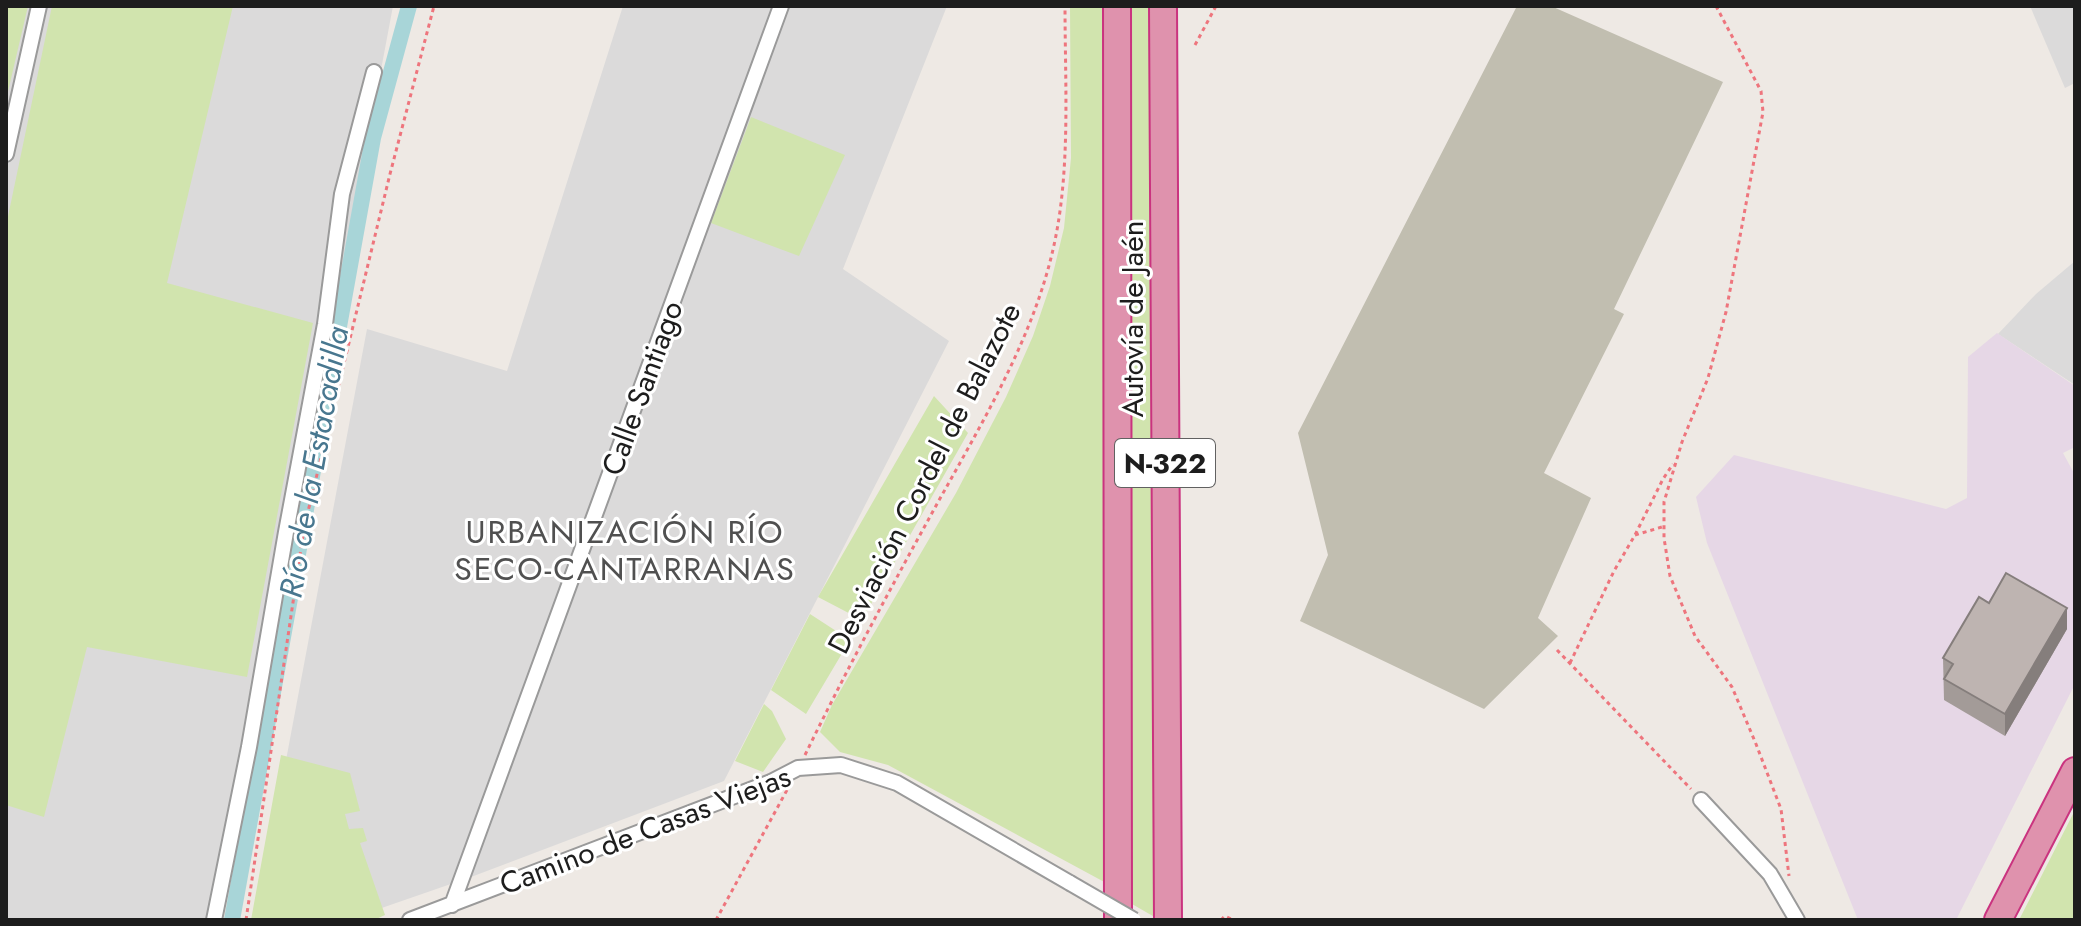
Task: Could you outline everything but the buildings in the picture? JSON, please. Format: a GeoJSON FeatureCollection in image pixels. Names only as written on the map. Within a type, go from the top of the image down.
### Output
{"type":"FeatureCollection","features":[{"type":"Feature","properties":{"kind":"highway","name":"Autovía de Jaén"},"geometry":{"type":"LineString","coordinates":[[1117,6],[1118,920]]}},
{"type":"Feature","properties":{"kind":"highway","name":"Autovía de Jaén"},"geometry":{"type":"LineString","coordinates":[[1163,6],[1168,920]]}},
{"type":"Feature","properties":{"kind":"highway"},"geometry":{"type":"LineString","coordinates":[[1998,920],[2075,771]]}},
{"type":"Feature","properties":{"kind":"street"},"geometry":{"type":"LineString","coordinates":[[6,154],[39,6]]}},
{"type":"Feature","properties":{"kind":"street","name":"Calle Santiago"},"geometry":{"type":"LineString","coordinates":[[452,905],[781,6]]}},
{"type":"Feature","properties":{"kind":"street"},"geometry":{"type":"LineString","coordinates":[[214,920],[249,747],[325,324],[342,194],[374,72]]}},
{"type":"Feature","properties":{"kind":"street","name":"Camino de Casas Viejas"},"geometry":{"type":"LineString","coordinates":[[410,920],[771,782],[798,768],[841,765],[897,783],[1134,920]]}},
{"type":"Feature","properties":{"kind":"street"},"geometry":{"type":"LineString","coordinates":[[1701,800],[1770,874],[1797,920]]}},
{"type":"Feature","properties":{"kind":"path"},"geometry":{"type":"LineString","coordinates":[[246,920],[304,528],[434,6]]}},
{"type":"Feature","properties":{"kind":"path","name":"Desviación Cordel de Balazote"},"geometry":{"type":"LineString","coordinates":[[716,920],[855,654],[981,423],[1042,291],[1057,230],[1064,164],[1065,6]]}},
{"type":"Feature","properties":{"kind":"path"},"geometry":{"type":"LineString","coordinates":[[1195,45],[1216,6]]}},
{"type":"Feature","properties":{"kind":"path"},"geometry":{"type":"LineString","coordinates":[[1716,6],[1761,91],[1763,112],[1726,312],[1708,378],[1664,502],[1664,527],[1670,576],[1695,636],[1732,687],[1781,809],[1789,876]]}},
{"type":"Feature","properties":{"kind":"path"},"geometry":{"type":"LineString","coordinates":[[1570,663],[1614,571],[1663,479],[1677,460]]}},
{"type":"Feature","properties":{"kind":"path"},"geometry":{"type":"LineString","coordinates":[[1635,535],[1664,527]]}},
{"type":"Feature","properties":{"kind":"path"},"geometry":{"type":"LineString","coordinates":[[1557,650],[1701,800]]}},
{"type":"Feature","properties":{"kind":"path"},"geometry":{"type":"LineString","coordinates":[[1221,920],[1225,916],[1233,920]]}},
{"type":"Feature","properties":{"kind":"shaded area"},"geometry":{"type":"Polygon","coordinates":[[[6,6],[393,6],[221,920],[6,920],[6,6]]]}},
{"type":"Feature","properties":{"kind":"shaded area"},"geometry":{"type":"Polygon","coordinates":[[[623,6],[947,6],[843,269],[949,341],[724,781],[471,877],[347,920],[256,920],[367,329],[507,371],[623,6]]]}},
{"type":"Feature","properties":{"kind":"shaded area"},"geometry":{"type":"Polygon","coordinates":[[[1517,6],[1551,6],[1723,82],[1614,309],[1624,314],[1544,473],[1591,498],[1538,618],[1558,636],[1484,709],[1300,621],[1328,555],[1298,433],[1517,6]]]}},
{"type":"Feature","properties":{"kind":"shaded area"},"geometry":{"type":"Polygon","coordinates":[[[2030,6],[2075,6],[2075,83],[2065,88],[2030,6]]]}},
{"type":"Feature","properties":{"kind":"shaded area"},"geometry":{"type":"Polygon","coordinates":[[[2075,261],[2075,385],[1998,334],[2036,294],[2075,261]]]}},
{"type":"Feature","properties":{"kind":"shaded area"},"geometry":{"type":"Polygon","coordinates":[[[1997,333],[2075,386],[2075,447],[2063,453],[2075,475],[2075,684],[1956,920],[1858,920],[1707,543],[1696,497],[1734,455],[1946,509],[1967,498],[1968,357],[1997,333]]]}},
{"type":"Feature","properties":{"kind":"green space"},"geometry":{"type":"Polygon","coordinates":[[[6,6],[28,6],[6,100],[6,6]]]}},
{"type":"Feature","properties":{"kind":"green space"},"geometry":{"type":"Polygon","coordinates":[[[52,6],[233,6],[167,283],[313,323],[247,677],[87,647],[44,817],[6,805],[6,226],[52,6]]]}},
{"type":"Feature","properties":{"kind":"green space"},"geometry":{"type":"Polygon","coordinates":[[[1070,6],[1103,6],[1108,884],[888,765],[840,752],[820,732],[832,705],[956,493],[1006,397],[1033,336],[1050,286],[1064,228],[1071,158],[1070,6]]]}},
{"type":"Feature","properties":{"kind":"green space"},"geometry":{"type":"Polygon","coordinates":[[[1126,6],[1153,6],[1158,919],[1132,904],[1132,523],[1126,6]]]}},
{"type":"Feature","properties":{"kind":"green space"},"geometry":{"type":"Polygon","coordinates":[[[751,117],[845,155],[799,256],[711,223],[751,117]]]}},
{"type":"Feature","properties":{"kind":"green space"},"geometry":{"type":"Polygon","coordinates":[[[934,396],[968,433],[862,620],[818,597],[934,396]]]}},
{"type":"Feature","properties":{"kind":"green space"},"geometry":{"type":"Polygon","coordinates":[[[810,614],[850,640],[806,714],[771,690],[810,614]]]}},
{"type":"Feature","properties":{"kind":"green space"},"geometry":{"type":"Polygon","coordinates":[[[764,704],[772,711],[786,739],[763,772],[735,761],[764,704]]]}},
{"type":"Feature","properties":{"kind":"green space"},"geometry":{"type":"Polygon","coordinates":[[[281,755],[350,773],[360,811],[345,814],[349,829],[363,828],[367,841],[360,843],[385,915],[374,920],[251,920],[281,755]]]}},
{"type":"Feature","properties":{"kind":"green space"},"geometry":{"type":"Polygon","coordinates":[[[2075,810],[2075,920],[2019,920],[2075,810]]]}},
{"type":"Feature","properties":{"kind":"waterway","name":"Río de la Estacadilla"},"geometry":{"type":"LineString","coordinates":[[232,920],[373,138],[409,6]]}},
{"type":"Feature","properties":{"kind":"district","name":"URBANIZACIÓN RÍO SECO-CANTARRANAS"},"geometry":{"type":"Point","coordinates":[625,550]}}]}
